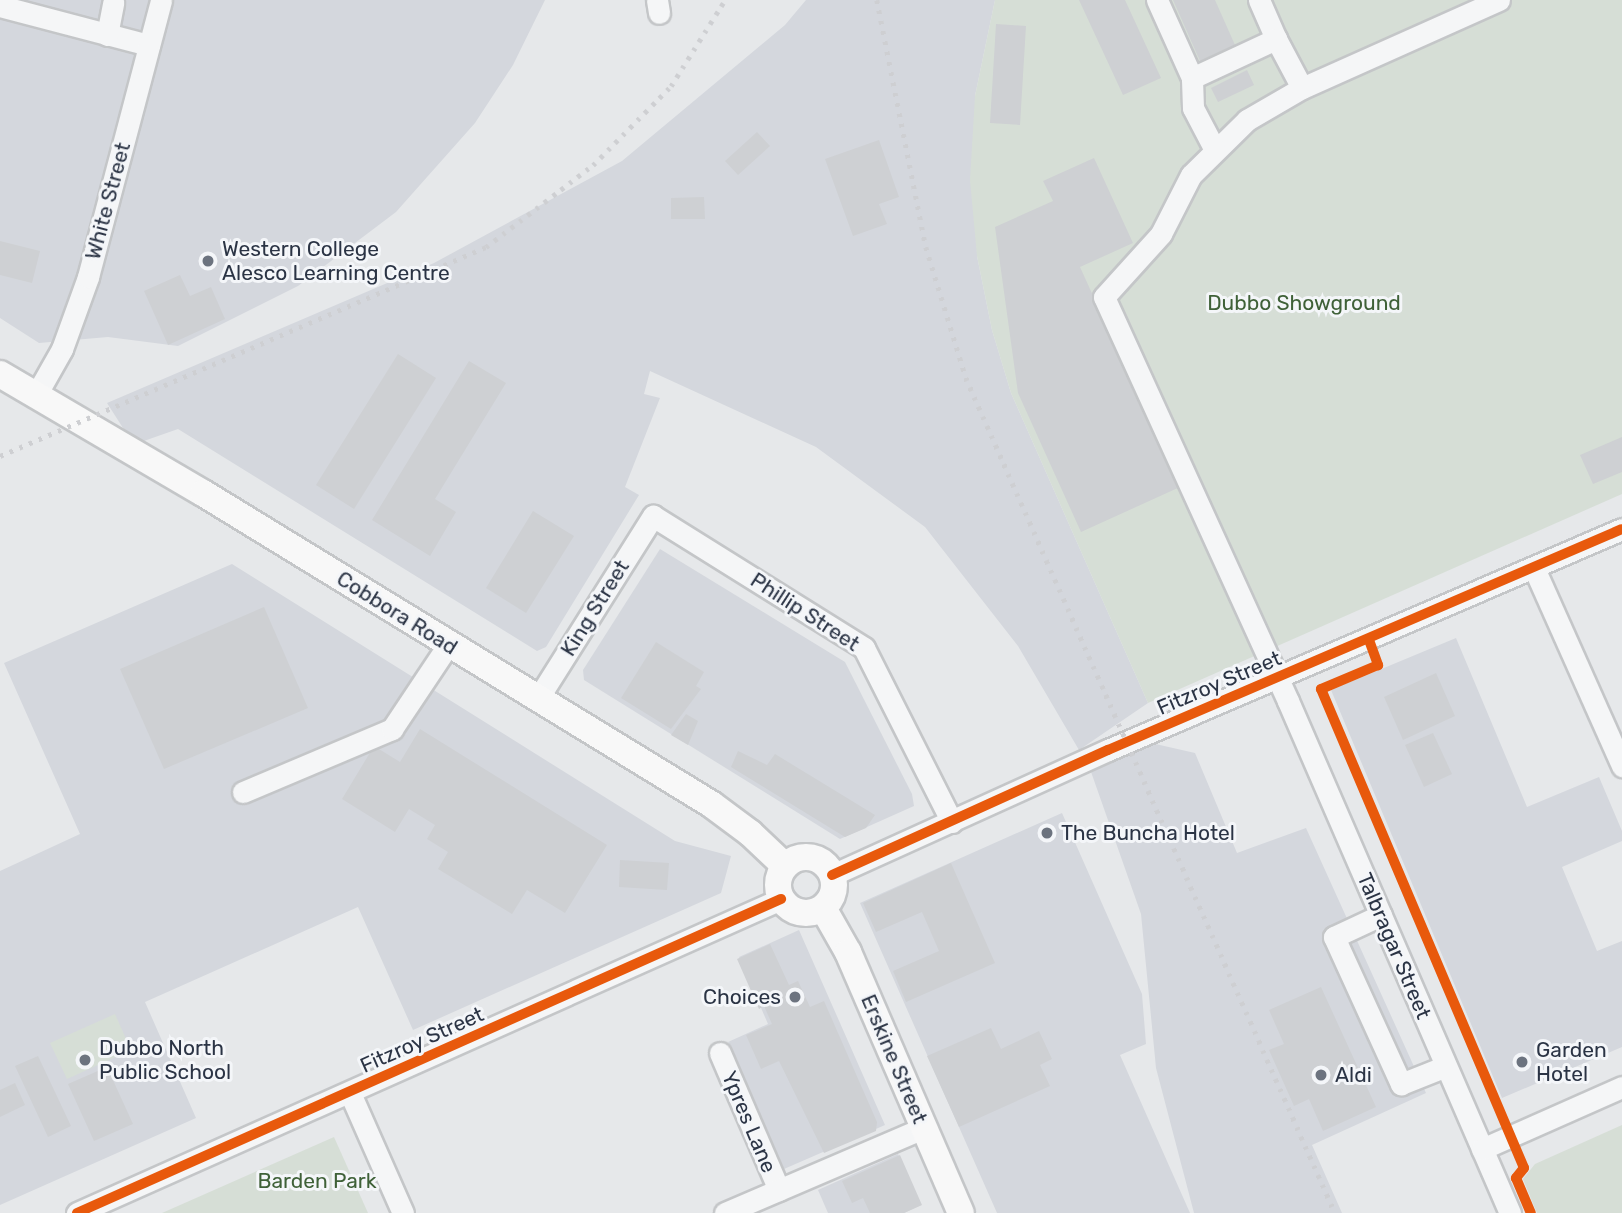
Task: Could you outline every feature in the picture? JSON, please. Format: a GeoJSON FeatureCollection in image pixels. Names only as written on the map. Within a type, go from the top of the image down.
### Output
{"type":"FeatureCollection","features":[{"type":"Feature","properties":{"kind":"main road","name":"Cobbora Road"},"geometry":{"type":"LineString","coordinates":[[3,379],[203,493],[721,811],[785,866]]}},
{"type":"Feature","properties":{"kind":"main road"},"geometry":{"type":"LineString","coordinates":[[811,857],[832,875],[833,893],[823,908],[800,913],[781,899],[778,882],[785,866],[811,857]]}},
{"type":"Feature","properties":{"kind":"main road","name":"Erskine Street"},"geometry":{"type":"LineString","coordinates":[[823,908],[848,952],[961,1213]]}},
{"type":"Feature","properties":{"kind":"street","name":"White Street"},"geometry":{"type":"LineString","coordinates":[[36,396],[62,349],[88,277],[161,0]]}},
{"type":"Feature","properties":{"kind":"street"},"geometry":{"type":"LineString","coordinates":[[1157,0],[1192,78],[1193,108],[1214,148],[1247,120],[1302,88],[1499,0]]}},
{"type":"Feature","properties":{"kind":"street"},"geometry":{"type":"LineString","coordinates":[[1259,0],[1276,40],[1302,88]]}},
{"type":"Feature","properties":{"kind":"street"},"geometry":{"type":"LineString","coordinates":[[107,35],[113,3]]}},
{"type":"Feature","properties":{"kind":"street"},"geometry":{"type":"LineString","coordinates":[[0,6],[149,46]]}},
{"type":"Feature","properties":{"kind":"street"},"geometry":{"type":"LineString","coordinates":[[1192,78],[1276,40]]}},
{"type":"Feature","properties":{"kind":"street","name":"Talbragar Street"},"geometry":{"type":"LineString","coordinates":[[1214,148],[1191,175],[1156,242],[1104,297],[1278,680],[1510,1213]]}},
{"type":"Feature","properties":{"kind":"street","name":"King Street"},"geometry":{"type":"LineString","coordinates":[[537,700],[653,516]]}},
{"type":"Feature","properties":{"kind":"street","name":"Phillip Street"},"geometry":{"type":"LineString","coordinates":[[653,516],[864,648],[952,822]]}},
{"type":"Feature","properties":{"kind":"street","name":"Fitzroy Street"},"geometry":{"type":"LineString","coordinates":[[832,875],[1622,529]]}},
{"type":"Feature","properties":{"kind":"street"},"geometry":{"type":"LineString","coordinates":[[1534,568],[1622,766]]}},
{"type":"Feature","properties":{"kind":"street"},"geometry":{"type":"LineString","coordinates":[[243,792],[392,729],[448,645]]}},
{"type":"Feature","properties":{"kind":"street","name":"Fitzroy Street"},"geometry":{"type":"LineString","coordinates":[[77,1213],[781,899]]}},
{"type":"Feature","properties":{"kind":"street"},"geometry":{"type":"LineString","coordinates":[[1381,915],[1334,937],[1401,1084],[1446,1066]]}},
{"type":"Feature","properties":{"kind":"street","name":"Ypres Lane"},"geometry":{"type":"LineString","coordinates":[[720,1053],[779,1190]]}},
{"type":"Feature","properties":{"kind":"street"},"geometry":{"type":"LineString","coordinates":[[1482,1149],[1622,1087]]}},
{"type":"Feature","properties":{"kind":"street"},"geometry":{"type":"LineString","coordinates":[[350,1093],[403,1213]]}},
{"type":"Feature","properties":{"kind":"street"},"geometry":{"type":"LineString","coordinates":[[725,1213],[923,1128]]}},
{"type":"Feature","properties":{"kind":"shaded area"},"geometry":{"type":"Polygon","coordinates":[[[0,0],[545,0],[513,65],[475,123],[396,212],[298,286],[178,346],[108,337],[39,343],[0,318],[0,0]]]}},
{"type":"Feature","properties":{"kind":"shaded area"},"geometry":{"type":"Polygon","coordinates":[[[806,0],[995,0],[975,96],[977,256],[992,330],[1011,393],[1148,703],[1079,750],[1018,646],[925,527],[816,447],[650,371],[644,394],[660,398],[625,487],[639,495],[546,647],[537,651],[178,429],[141,442],[123,428],[107,403],[434,263],[622,161],[785,25],[806,0]]]}},
{"type":"Feature","properties":{"kind":"shaded area"},"geometry":{"type":"Polygon","coordinates":[[[660,549],[845,662],[912,794],[914,806],[840,839],[584,680],[583,670],[660,549]]]}},
{"type":"Feature","properties":{"kind":"shaded area"},"geometry":{"type":"Polygon","coordinates":[[[232,564],[675,841],[731,856],[721,893],[413,1030],[358,907],[145,1002],[196,1118],[0,1205],[0,871],[80,834],[4,663],[232,564]]]}},
{"type":"Feature","properties":{"kind":"shaded area"},"geometry":{"type":"Polygon","coordinates":[[[1456,638],[1527,807],[1599,777],[1622,831],[1622,841],[1562,867],[1597,951],[1622,941],[1622,1047],[1502,1098],[1331,690],[1456,638]]]}},
{"type":"Feature","properties":{"kind":"shaded area"},"geometry":{"type":"Polygon","coordinates":[[[1151,743],[1195,753],[1237,853],[1306,828],[1426,1093],[1312,1145],[1342,1213],[1194,1213],[1156,1068],[1141,914],[1090,769],[1151,743]]]}},
{"type":"Feature","properties":{"kind":"shaded area"},"geometry":{"type":"Polygon","coordinates":[[[1062,813],[1142,994],[1146,1044],[1120,1055],[1190,1213],[997,1213],[860,903],[1062,813]]]}},
{"type":"Feature","properties":{"kind":"shaded area"},"geometry":{"type":"Polygon","coordinates":[[[799,930],[885,1125],[784,1169],[728,1042],[768,1024],[739,957],[799,930]]]}},
{"type":"Feature","properties":{"kind":"shaded area"},"geometry":{"type":"Polygon","coordinates":[[[898,1154],[921,1205],[904,1213],[828,1213],[818,1190],[898,1154]]]}},
{"type":"Feature","properties":{"kind":"green space","name":"Dubbo Showground"},"geometry":{"type":"Polygon","coordinates":[[[995,0],[1622,0],[1622,494],[1148,703],[1011,393],[992,330],[977,256],[970,180],[975,96],[995,0]]]}},
{"type":"Feature","properties":{"kind":"green space"},"geometry":{"type":"Polygon","coordinates":[[[115,1014],[131,1050],[67,1079],[50,1043],[115,1014]]]}},
{"type":"Feature","properties":{"kind":"green space"},"geometry":{"type":"Polygon","coordinates":[[[1622,1125],[1622,1213],[1537,1213],[1523,1179],[1535,1164],[1622,1125]]]}},
{"type":"Feature","properties":{"kind":"green space","name":"Barden Park"},"geometry":{"type":"Polygon","coordinates":[[[334,1137],[368,1213],[162,1213],[334,1137]]]}},
{"type":"Feature","properties":{"kind":"building"},"geometry":{"type":"Polygon","coordinates":[[[1079,0],[1125,0],[1161,78],[1123,95],[1079,0]]]}},
{"type":"Feature","properties":{"kind":"building"},"geometry":{"type":"Polygon","coordinates":[[[1173,0],[1215,0],[1235,45],[1200,61],[1173,0]]]}},
{"type":"Feature","properties":{"kind":"building"},"geometry":{"type":"Polygon","coordinates":[[[996,24],[1026,26],[1020,125],[990,123],[996,24]]]}},
{"type":"Feature","properties":{"kind":"building"},"geometry":{"type":"Polygon","coordinates":[[[1247,70],[1254,85],[1218,102],[1211,88],[1247,70]]]}},
{"type":"Feature","properties":{"kind":"building"},"geometry":{"type":"Polygon","coordinates":[[[757,132],[770,146],[738,175],[725,161],[757,132]]]}},
{"type":"Feature","properties":{"kind":"building"},"geometry":{"type":"Polygon","coordinates":[[[879,140],[899,197],[879,204],[887,224],[853,236],[825,159],[879,140]]]}},
{"type":"Feature","properties":{"kind":"building"},"geometry":{"type":"Polygon","coordinates":[[[1094,158],[1133,243],[1080,267],[1180,487],[1081,532],[1018,393],[995,227],[1053,201],[1043,181],[1094,158]]]}},
{"type":"Feature","properties":{"kind":"building"},"geometry":{"type":"Polygon","coordinates":[[[704,197],[705,219],[671,219],[671,198],[704,197]]]}},
{"type":"Feature","properties":{"kind":"building"},"geometry":{"type":"Polygon","coordinates":[[[0,241],[40,251],[32,283],[0,275],[0,241]]]}},
{"type":"Feature","properties":{"kind":"building"},"geometry":{"type":"Polygon","coordinates":[[[180,275],[190,296],[211,287],[225,319],[168,345],[144,291],[180,275]]]}},
{"type":"Feature","properties":{"kind":"building"},"geometry":{"type":"Polygon","coordinates":[[[398,354],[436,378],[354,509],[316,485],[398,354]]]}},
{"type":"Feature","properties":{"kind":"building"},"geometry":{"type":"Polygon","coordinates":[[[469,361],[506,383],[435,499],[456,512],[430,556],[372,520],[469,361]]]}},
{"type":"Feature","properties":{"kind":"building"},"geometry":{"type":"Polygon","coordinates":[[[1622,437],[1622,472],[1593,484],[1580,455],[1622,437]]]}},
{"type":"Feature","properties":{"kind":"building"},"geometry":{"type":"Polygon","coordinates":[[[533,511],[574,536],[526,613],[486,588],[533,511]]]}},
{"type":"Feature","properties":{"kind":"building"},"geometry":{"type":"Polygon","coordinates":[[[264,607],[308,708],[164,769],[120,669],[264,607]]]}},
{"type":"Feature","properties":{"kind":"building"},"geometry":{"type":"Polygon","coordinates":[[[656,642],[704,672],[696,686],[701,689],[671,729],[621,698],[656,642]]]}},
{"type":"Feature","properties":{"kind":"building"},"geometry":{"type":"Polygon","coordinates":[[[1436,673],[1455,716],[1403,740],[1384,697],[1436,673]]]}},
{"type":"Feature","properties":{"kind":"building"},"geometry":{"type":"Polygon","coordinates":[[[686,714],[698,721],[688,745],[671,735],[686,714]]]}},
{"type":"Feature","properties":{"kind":"building"},"geometry":{"type":"Polygon","coordinates":[[[420,729],[607,845],[565,913],[527,890],[512,914],[438,869],[448,852],[427,839],[435,825],[409,809],[395,832],[342,799],[374,746],[400,762],[420,729]]]}},
{"type":"Feature","properties":{"kind":"building"},"geometry":{"type":"Polygon","coordinates":[[[1433,733],[1452,774],[1424,787],[1405,745],[1433,733]]]}},
{"type":"Feature","properties":{"kind":"building"},"geometry":{"type":"Polygon","coordinates":[[[738,751],[767,765],[775,754],[875,815],[866,828],[845,837],[731,767],[738,751]]]}},
{"type":"Feature","properties":{"kind":"building"},"geometry":{"type":"Polygon","coordinates":[[[620,860],[669,863],[667,890],[619,887],[620,860]]]}},
{"type":"Feature","properties":{"kind":"building"},"geometry":{"type":"Polygon","coordinates":[[[951,863],[995,963],[906,1002],[893,971],[939,951],[922,912],[876,932],[863,903],[951,863]]]}},
{"type":"Feature","properties":{"kind":"building"},"geometry":{"type":"Polygon","coordinates":[[[770,944],[789,985],[798,981],[810,1007],[824,1001],[877,1122],[876,1131],[824,1153],[779,1061],[761,1069],[746,1035],[772,1024],[764,1006],[759,1009],[737,959],[770,944]]]}},
{"type":"Feature","properties":{"kind":"building","name":"Aldi"},"geometry":{"type":"Polygon","coordinates":[[[1321,987],[1376,1107],[1323,1131],[1309,1099],[1294,1106],[1269,1050],[1284,1044],[1269,1010],[1321,987]]]}},
{"type":"Feature","properties":{"kind":"building"},"geometry":{"type":"Polygon","coordinates":[[[991,1028],[1001,1049],[1039,1031],[1052,1059],[1040,1065],[1050,1086],[959,1127],[927,1056],[991,1028]]]}},
{"type":"Feature","properties":{"kind":"building"},"geometry":{"type":"Polygon","coordinates":[[[38,1056],[71,1126],[48,1137],[15,1066],[38,1056]]]}},
{"type":"Feature","properties":{"kind":"building"},"geometry":{"type":"Polygon","coordinates":[[[107,1067],[133,1124],[94,1141],[68,1084],[107,1067]]]}},
{"type":"Feature","properties":{"kind":"building"},"geometry":{"type":"Polygon","coordinates":[[[15,1083],[25,1105],[0,1117],[0,1090],[15,1083]]]}},
{"type":"Feature","properties":{"kind":"building"},"geometry":{"type":"Polygon","coordinates":[[[900,1155],[922,1205],[904,1213],[870,1213],[863,1198],[852,1203],[842,1181],[900,1155]]]}},
{"type":"Feature","properties":{"kind":"railway"},"geometry":{"type":"LineString","coordinates":[[0,456],[486,247],[593,165],[671,86],[725,0]]}},
{"type":"Feature","properties":{"kind":"railway"},"geometry":{"type":"LineString","coordinates":[[877,0],[926,247],[966,378],[1335,1213]]}},
{"type":"Feature","properties":{"kind":"cycle path"},"geometry":{"type":"LineString","coordinates":[[832,875],[1108,750],[1622,529]]}},
{"type":"Feature","properties":{"kind":"cycle path"},"geometry":{"type":"LineString","coordinates":[[1369,640],[1378,665],[1321,689],[1524,1168],[1516,1178],[1531,1213]]}},
{"type":"Feature","properties":{"kind":"cycle path"},"geometry":{"type":"LineString","coordinates":[[77,1213],[781,899]]}},
{"type":"Feature","properties":{"kind":"place","name":"Western College Alesco Learning Centre"},"geometry":{"type":"Point","coordinates":[208,261]}},
{"type":"Feature","properties":{"kind":"place","name":"The Buncha Hotel"},"geometry":{"type":"Point","coordinates":[1047,833]}},
{"type":"Feature","properties":{"kind":"place","name":"Choices"},"geometry":{"type":"Point","coordinates":[795,997]}},
{"type":"Feature","properties":{"kind":"place","name":"Dubbo North Public School"},"geometry":{"type":"Point","coordinates":[85,1060]}},
{"type":"Feature","properties":{"kind":"place","name":"Garden Hotel"},"geometry":{"type":"Point","coordinates":[1522,1062]}},
{"type":"Feature","properties":{"kind":"place","name":"Aldi"},"geometry":{"type":"Point","coordinates":[1321,1075]}}]}
